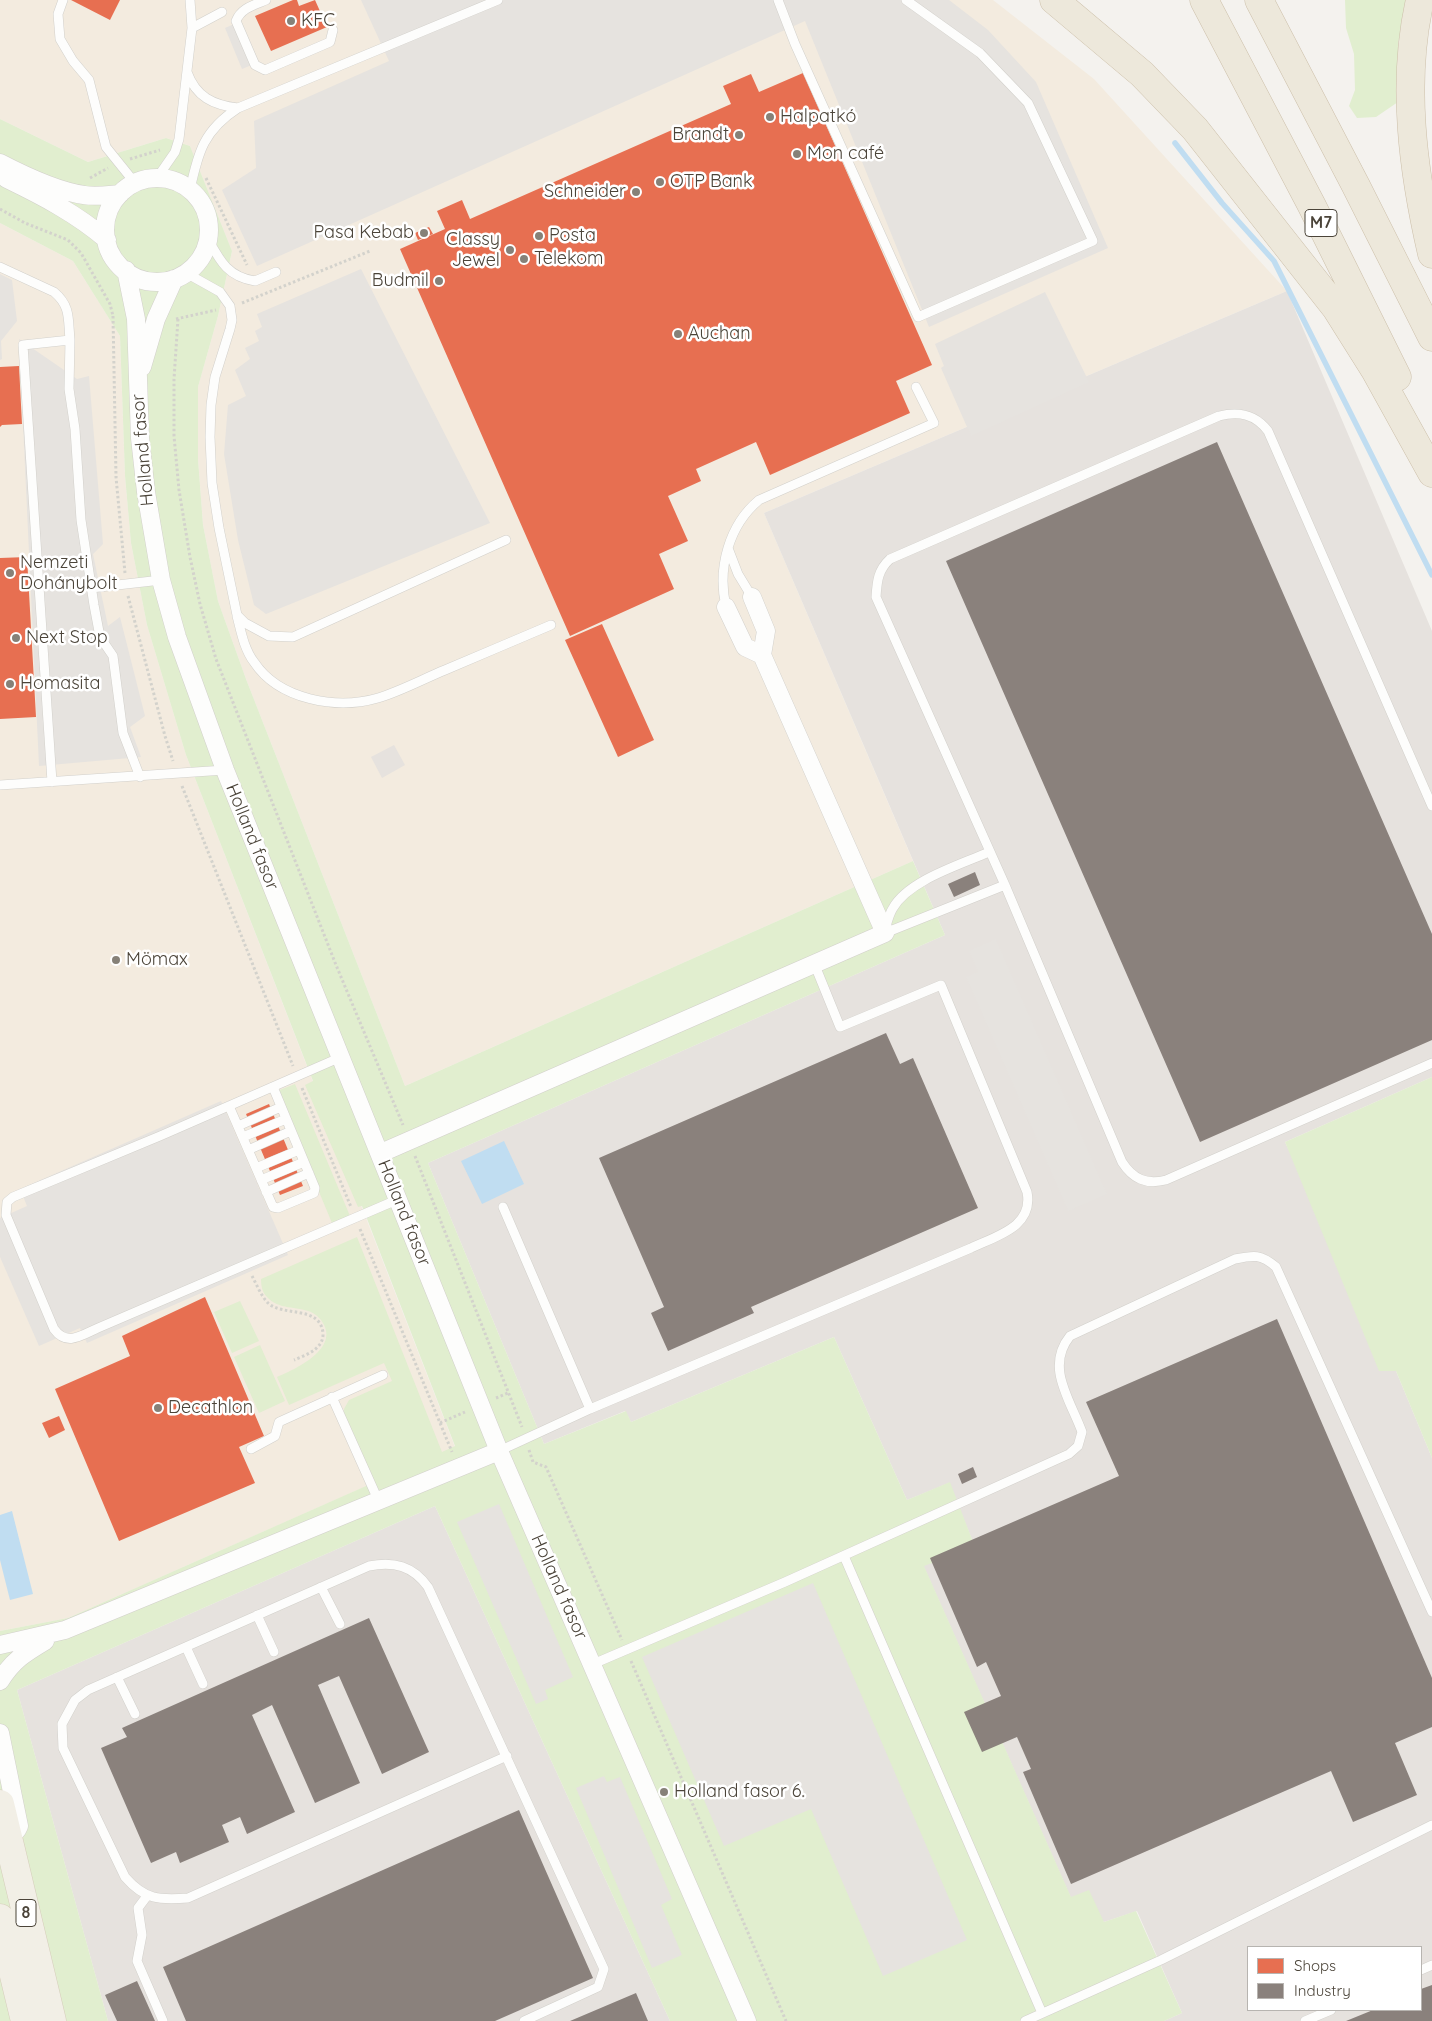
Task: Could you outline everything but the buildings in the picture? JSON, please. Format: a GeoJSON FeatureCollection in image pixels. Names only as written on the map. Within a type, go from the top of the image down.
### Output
{"type":"FeatureCollection","features":[{"type":"Feature","properties":{"kind":"highway"},"geometry":{"type":"LineString","coordinates":[[1054,0],[1142,74],[1212,151],[1336,308],[1375,370],[1432,473]]}},
{"type":"Feature","properties":{"kind":"highway","name":"M7"},"geometry":{"type":"LineString","coordinates":[[1204,0],[1312,206],[1432,448]]}},
{"type":"Feature","properties":{"kind":"highway"},"geometry":{"type":"LineString","coordinates":[[1259,0],[1432,337]]}},
{"type":"Feature","properties":{"kind":"highway"},"geometry":{"type":"LineString","coordinates":[[1420,0],[1412,64],[1413,156],[1418,192],[1432,254]]}},
{"type":"Feature","properties":{"kind":"main road","name":"8"},"geometry":{"type":"LineString","coordinates":[[0,1804],[52,2021]]}},
{"type":"Feature","properties":{"kind":"main road","name":"8"},"geometry":{"type":"LineString","coordinates":[[0,1918],[25,2021]]}},
{"type":"Feature","properties":{"kind":"street"},"geometry":{"type":"LineString","coordinates":[[0,163],[63,190],[83,195],[120,194]]}},
{"type":"Feature","properties":{"kind":"street"},"geometry":{"type":"LineString","coordinates":[[0,176],[54,203],[107,240]]}},
{"type":"Feature","properties":{"kind":"street"},"geometry":{"type":"LineString","coordinates":[[157,178],[174,181],[190,190],[200,200],[206,212],[209,225],[208,239],[200,258],[180,276],[161,281],[148,281],[136,277],[113,257],[107,240],[106,230],[109,211],[120,194],[135,183],[157,178]]}},
{"type":"Feature","properties":{"kind":"street","name":"Holland fasor"},"geometry":{"type":"LineString","coordinates":[[126,270],[136,319],[140,438],[146,492],[161,580],[177,637],[225,770],[381,1152],[499,1451],[747,2021]]}},
{"type":"Feature","properties":{"kind":"street","name":"Holland fasor"},"geometry":{"type":"LineString","coordinates":[[138,382],[156,319],[180,276]]}},
{"type":"Feature","properties":{"kind":"street"},"geometry":{"type":"LineString","coordinates":[[381,1152],[884,933],[762,655],[766,631],[752,597]]}},
{"type":"Feature","properties":{"kind":"street"},"geometry":{"type":"LineString","coordinates":[[726,607],[744,647],[762,655]]}},
{"type":"Feature","properties":{"kind":"street"},"geometry":{"type":"LineString","coordinates":[[0,1681],[19,1656],[65,1630],[499,1451]]}},
{"type":"Feature","properties":{"kind":"street"},"geometry":{"type":"LineString","coordinates":[[0,1645],[65,1630]]}},
{"type":"Feature","properties":{"kind":"street"},"geometry":{"type":"LineString","coordinates":[[0,1733],[19,1826],[10,1844]]}},
{"type":"Feature","properties":{"kind":"lane"},"geometry":{"type":"LineString","coordinates":[[63,0],[58,14],[60,39],[73,61],[89,80],[106,147],[135,183]]}},
{"type":"Feature","properties":{"kind":"lane"},"geometry":{"type":"LineString","coordinates":[[157,178],[175,152],[179,139],[192,28],[190,0]]}},
{"type":"Feature","properties":{"kind":"lane"},"geometry":{"type":"LineString","coordinates":[[266,0],[243,10],[238,15],[236,21],[255,65],[260,69],[265,70],[330,42],[333,30]]}},
{"type":"Feature","properties":{"kind":"lane"},"geometry":{"type":"LineString","coordinates":[[190,190],[200,148],[217,124],[238,108],[498,0]]}},
{"type":"Feature","properties":{"kind":"lane"},"geometry":{"type":"LineString","coordinates":[[778,0],[794,44],[918,318],[1093,241],[1028,103],[980,53],[906,0]]}},
{"type":"Feature","properties":{"kind":"lane"},"geometry":{"type":"LineString","coordinates":[[192,28],[222,12]]}},
{"type":"Feature","properties":{"kind":"lane"},"geometry":{"type":"LineString","coordinates":[[186,70],[192,84],[200,94],[226,107],[238,108]]}},
{"type":"Feature","properties":{"kind":"lane"},"geometry":{"type":"LineString","coordinates":[[208,239],[222,264],[236,276],[255,281],[276,272]]}},
{"type":"Feature","properties":{"kind":"lane"},"geometry":{"type":"LineString","coordinates":[[0,267],[54,292],[65,303],[70,340],[69,389],[81,520],[91,588],[100,637],[113,656],[123,733],[140,777]]}},
{"type":"Feature","properties":{"kind":"lane"},"geometry":{"type":"LineString","coordinates":[[180,276],[220,292],[230,306],[232,320],[215,376],[210,406],[212,483],[237,615],[248,651],[254,662],[269,678],[282,687],[305,697],[341,704],[379,698],[551,625]]}},
{"type":"Feature","properties":{"kind":"lane"},"geometry":{"type":"LineString","coordinates":[[52,782],[23,346],[70,340]]}},
{"type":"Feature","properties":{"kind":"lane"},"geometry":{"type":"LineString","coordinates":[[726,607],[722,593],[722,577],[728,547],[740,519],[747,510],[759,500],[934,423],[916,387]]}},
{"type":"Feature","properties":{"kind":"lane"},"geometry":{"type":"LineString","coordinates":[[1432,806],[1268,431],[1262,423],[1250,416],[1242,414],[1219,416],[890,559],[882,566],[876,584],[876,597],[1005,885],[1122,1162],[1128,1172],[1137,1179],[1146,1182],[1166,1180],[1432,1063]]}},
{"type":"Feature","properties":{"kind":"lane"},"geometry":{"type":"LineString","coordinates":[[237,615],[245,623],[269,636],[293,637],[506,540]]}},
{"type":"Feature","properties":{"kind":"lane"},"geometry":{"type":"LineString","coordinates":[[728,547],[738,574],[752,597]]}},
{"type":"Feature","properties":{"kind":"lane"},"geometry":{"type":"LineString","coordinates":[[91,588],[161,580]]}},
{"type":"Feature","properties":{"kind":"lane"},"geometry":{"type":"LineString","coordinates":[[0,785],[225,770]]}},
{"type":"Feature","properties":{"kind":"lane"},"geometry":{"type":"LineString","coordinates":[[884,933],[892,910],[900,898],[909,890],[989,852]]}},
{"type":"Feature","properties":{"kind":"lane"},"geometry":{"type":"LineString","coordinates":[[884,933],[1005,885]]}},
{"type":"Feature","properties":{"kind":"lane"},"geometry":{"type":"LineString","coordinates":[[499,1451],[590,1409],[971,1248],[1012,1229],[1025,1217],[1028,1200],[1026,1192],[941,985],[840,1027],[814,964]]}},
{"type":"Feature","properties":{"kind":"lane"},"geometry":{"type":"LineString","coordinates":[[341,1057],[13,1197],[7,1202],[6,1215],[54,1330],[65,1339],[74,1338],[259,1261],[399,1199]]}},
{"type":"Feature","properties":{"kind":"lane"},"geometry":{"type":"LineString","coordinates":[[229,1106],[275,1209],[314,1193],[315,1188],[273,1087]]}},
{"type":"Feature","properties":{"kind":"lane"},"geometry":{"type":"LineString","coordinates":[[238,1126],[281,1107]]}},
{"type":"Feature","properties":{"kind":"lane"},"geometry":{"type":"LineString","coordinates":[[243,1138],[286,1119]]}},
{"type":"Feature","properties":{"kind":"lane"},"geometry":{"type":"LineString","coordinates":[[248,1150],[291,1132]]}},
{"type":"Feature","properties":{"kind":"lane"},"geometry":{"type":"LineString","coordinates":[[256,1168],[299,1150]]}},
{"type":"Feature","properties":{"kind":"lane"},"geometry":{"type":"LineString","coordinates":[[261,1180],[304,1162]]}},
{"type":"Feature","properties":{"kind":"lane"},"geometry":{"type":"LineString","coordinates":[[266,1192],[309,1173]]}},
{"type":"Feature","properties":{"kind":"lane"},"geometry":{"type":"LineString","coordinates":[[503,1207],[590,1409]]}},
{"type":"Feature","properties":{"kind":"lane"},"geometry":{"type":"LineString","coordinates":[[593,1664],[844,1556],[1069,1454],[1078,1446],[1082,1432],[1059,1372],[1058,1359],[1062,1346],[1070,1336],[1235,1259],[1253,1255],[1266,1258],[1276,1267],[1432,1612]]}},
{"type":"Feature","properties":{"kind":"lane"},"geometry":{"type":"LineString","coordinates":[[251,1449],[275,1436],[279,1422],[384,1375]]}},
{"type":"Feature","properties":{"kind":"lane"},"geometry":{"type":"LineString","coordinates":[[332,1397],[379,1502]]}},
{"type":"Feature","properties":{"kind":"lane"},"geometry":{"type":"LineString","coordinates":[[844,1556],[1042,2013]]}},
{"type":"Feature","properties":{"kind":"lane"},"geometry":{"type":"LineString","coordinates":[[507,1756],[188,1898],[160,1899],[147,1896],[134,1888],[125,1877],[63,1748],[62,1724],[75,1700],[88,1690],[369,1566],[383,1563],[405,1566],[422,1578],[428,1587],[507,1756],[604,1969],[598,1987],[524,2021]]}},
{"type":"Feature","properties":{"kind":"lane"},"geometry":{"type":"LineString","coordinates":[[321,1587],[340,1624]]}},
{"type":"Feature","properties":{"kind":"lane"},"geometry":{"type":"LineString","coordinates":[[257,1616],[274,1652]]}},
{"type":"Feature","properties":{"kind":"lane"},"geometry":{"type":"LineString","coordinates":[[186,1647],[203,1684]]}},
{"type":"Feature","properties":{"kind":"lane"},"geometry":{"type":"LineString","coordinates":[[117,1677],[135,1714]]}},
{"type":"Feature","properties":{"kind":"lane"},"geometry":{"type":"LineString","coordinates":[[1025,2021],[1161,1960],[1432,1825]]}},
{"type":"Feature","properties":{"kind":"lane"},"geometry":{"type":"LineString","coordinates":[[147,1896],[138,1908],[142,1935],[137,1961],[163,2021]]}},
{"type":"Feature","properties":{"kind":"lane"},"geometry":{"type":"LineString","coordinates":[[1305,2021],[1329,2011]]}},
{"type":"Feature","properties":{"kind":"path"},"geometry":{"type":"LineString","coordinates":[[83,195],[91,176],[117,163],[162,150],[175,152]]}},
{"type":"Feature","properties":{"kind":"path"},"geometry":{"type":"LineString","coordinates":[[197,159],[255,281],[260,296]]}},
{"type":"Feature","properties":{"kind":"path"},"geometry":{"type":"LineString","coordinates":[[0,209],[25,223],[68,240],[81,253],[110,304],[113,316],[116,477],[126,585],[162,727],[178,774],[297,1077],[458,1468]]}},
{"type":"Feature","properties":{"kind":"path"},"geometry":{"type":"LineString","coordinates":[[156,319],[178,319],[230,306],[260,296],[370,251]]}},
{"type":"Feature","properties":{"kind":"path"},"geometry":{"type":"LineString","coordinates":[[113,316],[136,319]]}},
{"type":"Feature","properties":{"kind":"path"},"geometry":{"type":"LineString","coordinates":[[178,319],[174,379],[174,436],[179,490],[200,604],[216,659],[336,965],[409,1140],[526,1438],[530,1458],[533,1462],[546,1467],[786,2021]]}},
{"type":"Feature","properties":{"kind":"path"},"geometry":{"type":"LineString","coordinates":[[250,1272],[268,1304],[313,1316],[321,1326],[322,1341],[316,1350],[294,1360]]}},
{"type":"Feature","properties":{"kind":"shaded area"},"geometry":{"type":"Polygon","coordinates":[[[0,0],[993,0],[1094,79],[1287,291],[764,513],[913,861],[405,1086],[246,679],[218,601],[203,525],[198,459],[198,387],[218,316],[232,251],[190,146],[166,138],[88,162],[0,119],[0,0]]]}},
{"type":"Feature","properties":{"kind":"shaded area"},"geometry":{"type":"Polygon","coordinates":[[[361,0],[949,0],[988,30],[1036,82],[1108,248],[929,327],[805,21],[257,266],[222,190],[256,168],[254,121],[389,61],[361,0]]]}},
{"type":"Feature","properties":{"kind":"shaded area"},"geometry":{"type":"Polygon","coordinates":[[[241,21],[259,62],[242,69],[225,28],[241,21]]]}},
{"type":"Feature","properties":{"kind":"shaded area"},"geometry":{"type":"Polygon","coordinates":[[[0,223],[73,261],[120,336],[125,476],[131,543],[147,625],[186,755],[455,1447],[68,1618],[0,1631],[0,223]]]}},
{"type":"Feature","properties":{"kind":"shaded area"},"geometry":{"type":"Polygon","coordinates":[[[361,269],[490,523],[266,614],[254,605],[238,540],[224,454],[228,405],[246,396],[235,370],[250,359],[245,348],[259,341],[255,331],[262,327],[257,314],[361,269]]]}},
{"type":"Feature","properties":{"kind":"shaded area"},"geometry":{"type":"Polygon","coordinates":[[[0,274],[12,280],[17,321],[1,341],[2,359],[0,360],[0,274]]]}},
{"type":"Feature","properties":{"kind":"shaded area"},"geometry":{"type":"Polygon","coordinates":[[[1287,291],[1432,631],[1432,1077],[1285,1142],[1396,1371],[1432,1458],[1432,2021],[1164,2021],[1182,2013],[1137,1911],[1104,1922],[1071,1898],[923,1565],[975,1547],[949,1483],[907,1500],[834,1337],[631,1422],[625,1411],[544,1444],[428,1163],[945,935],[764,513],[1287,291]]]}},
{"type":"Feature","properties":{"kind":"shaded area"},"geometry":{"type":"Polygon","coordinates":[[[1045,292],[1089,382],[971,436],[941,368],[944,366],[935,344],[1045,292]]]}},
{"type":"Feature","properties":{"kind":"shaded area"},"geometry":{"type":"Polygon","coordinates":[[[19,339],[77,379],[89,376],[103,544],[93,554],[108,626],[120,617],[145,716],[130,727],[141,757],[39,766],[19,339]]]}},
{"type":"Feature","properties":{"kind":"shaded area"},"geometry":{"type":"Polygon","coordinates":[[[394,745],[405,765],[382,778],[371,757],[394,745]]]}},
{"type":"Feature","properties":{"kind":"shaded area"},"geometry":{"type":"Polygon","coordinates":[[[996,939],[1107,1194],[1068,1211],[966,977],[978,972],[969,951],[996,939]]]}},
{"type":"Feature","properties":{"kind":"shaded area"},"geometry":{"type":"Polygon","coordinates":[[[221,1101],[288,1255],[87,1343],[80,1328],[39,1346],[0,1257],[0,1218],[27,1206],[20,1189],[221,1101]]]}},
{"type":"Feature","properties":{"kind":"shaded area"},"geometry":{"type":"Polygon","coordinates":[[[499,1504],[573,1677],[545,1690],[548,1699],[536,1704],[457,1522],[499,1504]]]}},
{"type":"Feature","properties":{"kind":"shaded area"},"geometry":{"type":"Polygon","coordinates":[[[435,1506],[670,2021],[108,2021],[17,1690],[435,1506]]]}},
{"type":"Feature","properties":{"kind":"shaded area"},"geometry":{"type":"Polygon","coordinates":[[[813,1583],[967,1940],[883,1976],[811,1809],[724,1846],[642,1657],[813,1583]]]}},
{"type":"Feature","properties":{"kind":"shaded area"},"geometry":{"type":"Polygon","coordinates":[[[604,1776],[607,1782],[620,1777],[672,1899],[661,1905],[682,1955],[652,1968],[576,1788],[604,1776]]]}},
{"type":"Feature","properties":{"kind":"green space"},"geometry":{"type":"Polygon","coordinates":[[[1345,0],[1408,0],[1398,43],[1398,102],[1376,117],[1357,118],[1349,106],[1355,90],[1354,54],[1346,28],[1345,0]]]}},
{"type":"Feature","properties":{"kind":"green space"},"geometry":{"type":"Polygon","coordinates":[[[0,119],[88,162],[166,138],[190,146],[232,251],[218,316],[198,387],[198,459],[203,525],[218,601],[246,679],[405,1086],[913,861],[945,935],[428,1163],[544,1444],[626,1411],[631,1422],[834,1337],[907,1500],[950,1482],[975,1547],[924,1566],[1071,1897],[1089,1890],[1104,1922],[1136,1911],[1182,2013],[1164,2021],[670,2021],[435,1506],[17,1690],[108,2021],[0,2021],[0,1631],[68,1618],[375,1482],[344,1415],[344,1409],[349,1400],[392,1381],[384,1363],[289,1405],[277,1377],[303,1364],[319,1351],[325,1343],[324,1325],[319,1317],[313,1313],[282,1306],[272,1301],[264,1293],[261,1279],[357,1237],[442,1452],[455,1446],[362,1206],[358,1207],[305,1085],[313,1081],[186,755],[147,625],[131,543],[125,476],[120,336],[73,261],[0,223],[0,119]]]}},
{"type":"Feature","properties":{"kind":"green space"},"geometry":{"type":"Polygon","coordinates":[[[1432,1077],[1432,1458],[1396,1371],[1379,1371],[1285,1142],[1432,1077]]]}},
{"type":"Feature","properties":{"kind":"green space"},"geometry":{"type":"Polygon","coordinates":[[[295,1084],[350,1216],[332,1223],[277,1091],[295,1084]]]}},
{"type":"Feature","properties":{"kind":"green space"},"geometry":{"type":"Polygon","coordinates":[[[240,1301],[259,1341],[232,1353],[214,1312],[240,1301]]]}},
{"type":"Feature","properties":{"kind":"green space"},"geometry":{"type":"Polygon","coordinates":[[[260,1345],[285,1401],[259,1413],[234,1357],[260,1345]]]}},
{"type":"Feature","properties":{"kind":"water"},"geometry":{"type":"Polygon","coordinates":[[[504,1141],[524,1184],[482,1204],[461,1161],[504,1141]]]}},
{"type":"Feature","properties":{"kind":"water"},"geometry":{"type":"Polygon","coordinates":[[[12,1511],[33,1594],[10,1600],[0,1560],[0,1515],[12,1511]]]}},
{"type":"Feature","properties":{"kind":"waterway"},"geometry":{"type":"LineString","coordinates":[[1175,143],[1222,203],[1274,261],[1432,575]]}},
{"type":"Feature","properties":{"kind":"place","name":"KFC"},"geometry":{"type":"Point","coordinates":[291,21]}},
{"type":"Feature","properties":{"kind":"place","name":"Halpatkó"},"geometry":{"type":"Point","coordinates":[770,117]}},
{"type":"Feature","properties":{"kind":"place","name":"Brandt"},"geometry":{"type":"Point","coordinates":[739,135]}},
{"type":"Feature","properties":{"kind":"place","name":"Mon café"},"geometry":{"type":"Point","coordinates":[797,154]}},
{"type":"Feature","properties":{"kind":"place","name":"OTP Bank"},"geometry":{"type":"Point","coordinates":[660,182]}},
{"type":"Feature","properties":{"kind":"place","name":"Schneider"},"geometry":{"type":"Point","coordinates":[636,192]}},
{"type":"Feature","properties":{"kind":"place","name":"Pasa Kebab"},"geometry":{"type":"Point","coordinates":[424,233]}},
{"type":"Feature","properties":{"kind":"place","name":"Posta"},"geometry":{"type":"Point","coordinates":[539,236]}},
{"type":"Feature","properties":{"kind":"place","name":"Classy Jewel"},"geometry":{"type":"Point","coordinates":[510,250]}},
{"type":"Feature","properties":{"kind":"place","name":"Telekom"},"geometry":{"type":"Point","coordinates":[524,259]}},
{"type":"Feature","properties":{"kind":"place","name":"Budmil"},"geometry":{"type":"Point","coordinates":[439,281]}},
{"type":"Feature","properties":{"kind":"place","name":"Auchan"},"geometry":{"type":"Point","coordinates":[678,334]}},
{"type":"Feature","properties":{"kind":"place","name":"Nemzeti Dohánybolt"},"geometry":{"type":"Point","coordinates":[10,573]}},
{"type":"Feature","properties":{"kind":"place","name":"Next Stop"},"geometry":{"type":"Point","coordinates":[16,638]}},
{"type":"Feature","properties":{"kind":"place","name":"Homasita"},"geometry":{"type":"Point","coordinates":[10,684]}},
{"type":"Feature","properties":{"kind":"place","name":"Mömax"},"geometry":{"type":"Point","coordinates":[116,960]}},
{"type":"Feature","properties":{"kind":"place","name":"Decathlon"},"geometry":{"type":"Point","coordinates":[158,1408]}},
{"type":"Feature","properties":{"kind":"place","name":"Holland fasor 6."},"geometry":{"type":"Point","coordinates":[664,1792]}}]}
